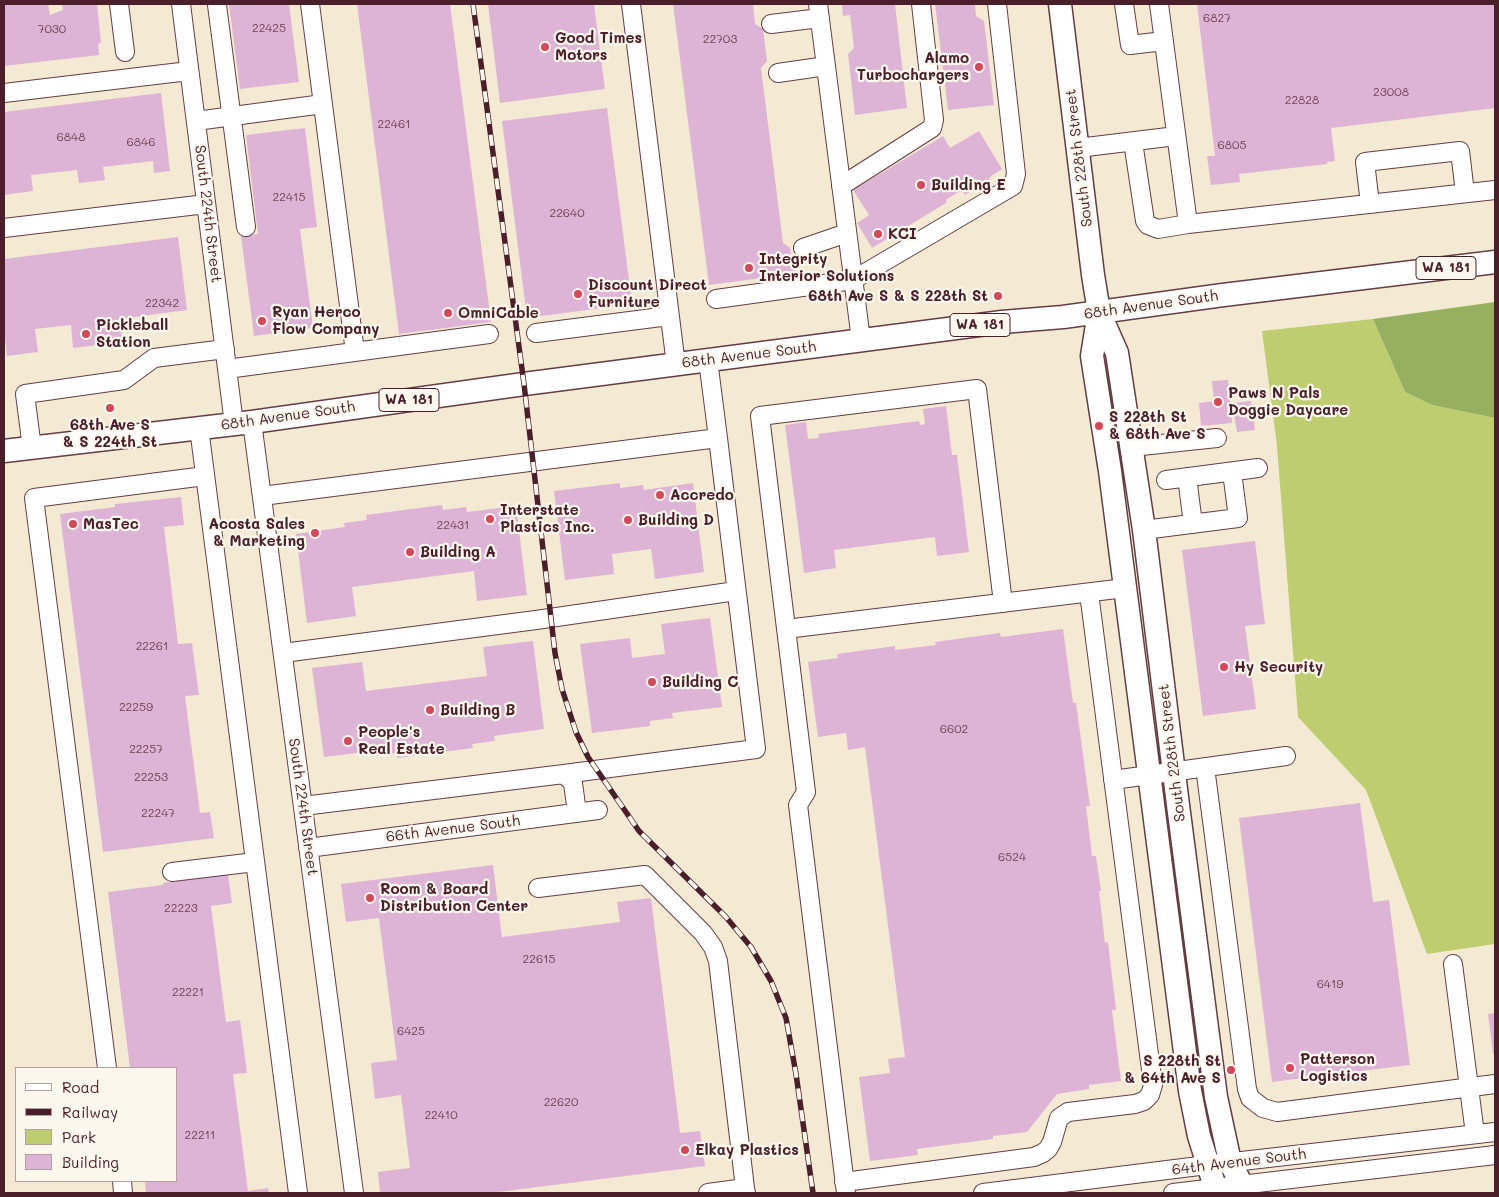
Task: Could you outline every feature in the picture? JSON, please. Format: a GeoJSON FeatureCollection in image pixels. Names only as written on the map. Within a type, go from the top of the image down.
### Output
{"type":"FeatureCollection","features":[{"type":"Feature","properties":{"kind":"main road","name":"South 228th Street"},"geometry":{"type":"LineString","coordinates":[[1060,4],[1099,312],[1092,356],[1150,775],[1190,1091],[1199,1136],[1216,1190]]}},
{"type":"Feature","properties":{"kind":"main road","name":"68th Avenue South"},"geometry":{"type":"LineString","coordinates":[[4,451],[243,423],[1002,322],[1063,317],[1223,294],[1495,262]]}},
{"type":"Feature","properties":{"kind":"main road","name":"South 228th Street"},"geometry":{"type":"LineString","coordinates":[[1099,312],[1117,353],[1132,447],[1216,1097],[1230,1162],[1243,1189]]}},
{"type":"Feature","properties":{"kind":"street"},"geometry":{"type":"LineString","coordinates":[[120,4],[125,52]]}},
{"type":"Feature","properties":{"kind":"street","name":"South 224th Street"},"geometry":{"type":"LineString","coordinates":[[181,4],[227,369],[262,496],[354,1193]]}},
{"type":"Feature","properties":{"kind":"street"},"geometry":{"type":"LineString","coordinates":[[310,4],[354,352]]}},
{"type":"Feature","properties":{"kind":"street"},"geometry":{"type":"LineString","coordinates":[[631,4],[676,364]]}},
{"type":"Feature","properties":{"kind":"street"},"geometry":{"type":"LineString","coordinates":[[842,186],[932,128],[934,120],[921,4]]}},
{"type":"Feature","properties":{"kind":"street"},"geometry":{"type":"LineString","coordinates":[[716,299],[853,280],[1013,186],[1016,174],[997,4]]}},
{"type":"Feature","properties":{"kind":"street"},"geometry":{"type":"LineString","coordinates":[[1124,4],[1130,45],[1164,41]]}},
{"type":"Feature","properties":{"kind":"street"},"geometry":{"type":"LineString","coordinates":[[1159,4],[1188,224]]}},
{"type":"Feature","properties":{"kind":"street"},"geometry":{"type":"LineString","coordinates":[[217,5],[246,227]]}},
{"type":"Feature","properties":{"kind":"street"},"geometry":{"type":"LineString","coordinates":[[771,24],[819,11],[861,340]]}},
{"type":"Feature","properties":{"kind":"street"},"geometry":{"type":"LineString","coordinates":[[778,73],[826,66]]}},
{"type":"Feature","properties":{"kind":"street"},"geometry":{"type":"LineString","coordinates":[[4,93],[189,70]]}},
{"type":"Feature","properties":{"kind":"street"},"geometry":{"type":"LineString","coordinates":[[196,121],[323,104]]}},
{"type":"Feature","properties":{"kind":"street"},"geometry":{"type":"LineString","coordinates":[[1078,148],[1176,136]]}},
{"type":"Feature","properties":{"kind":"street"},"geometry":{"type":"LineString","coordinates":[[1133,142],[1145,221],[1148,225],[1158,229],[1188,224],[1495,190]]}},
{"type":"Feature","properties":{"kind":"street"},"geometry":{"type":"LineString","coordinates":[[1370,204],[1365,162],[1460,151],[1465,193]]}},
{"type":"Feature","properties":{"kind":"street"},"geometry":{"type":"LineString","coordinates":[[4,228],[206,204]]}},
{"type":"Feature","properties":{"kind":"street"},"geometry":{"type":"LineString","coordinates":[[803,248],[847,233]]}},
{"type":"Feature","properties":{"kind":"street"},"geometry":{"type":"LineString","coordinates":[[536,333],[670,316]]}},
{"type":"Feature","properties":{"kind":"street"},"geometry":{"type":"LineString","coordinates":[[227,369],[489,334]]}},
{"type":"Feature","properties":{"kind":"street"},"geometry":{"type":"LineString","coordinates":[[32,448],[24,394],[124,380],[154,358],[225,349]]}},
{"type":"Feature","properties":{"kind":"street"},"geometry":{"type":"LineString","coordinates":[[302,806],[756,749],[708,360]]}},
{"type":"Feature","properties":{"kind":"street"},"geometry":{"type":"LineString","coordinates":[[1003,603],[977,389],[760,416],[806,792],[798,805],[845,1188],[1034,1157],[1048,1149],[1059,1118],[1068,1112],[1135,1104],[1144,1101],[1150,1095],[1153,1085],[1089,592]]}},
{"type":"Feature","properties":{"kind":"street"},"geometry":{"type":"LineString","coordinates":[[199,428],[298,1193]]}},
{"type":"Feature","properties":{"kind":"street"},"geometry":{"type":"LineString","coordinates":[[262,496],[718,438]]}},
{"type":"Feature","properties":{"kind":"street"},"geometry":{"type":"LineString","coordinates":[[1132,447],[1217,438]]}},
{"type":"Feature","properties":{"kind":"street"},"geometry":{"type":"LineString","coordinates":[[1166,480],[1258,468]]}},
{"type":"Feature","properties":{"kind":"street"},"geometry":{"type":"LineString","coordinates":[[1144,530],[1238,518],[1232,472]]}},
{"type":"Feature","properties":{"kind":"street"},"geometry":{"type":"LineString","coordinates":[[107,1067],[34,498],[205,476]]}},
{"type":"Feature","properties":{"kind":"street"},"geometry":{"type":"LineString","coordinates":[[1187,478],[1193,524]]}},
{"type":"Feature","properties":{"kind":"street"},"geometry":{"type":"LineString","coordinates":[[786,629],[1125,588]]}},
{"type":"Feature","properties":{"kind":"street"},"geometry":{"type":"LineString","coordinates":[[283,653],[736,592]]}},
{"type":"Feature","properties":{"kind":"street"},"geometry":{"type":"LineString","coordinates":[[1114,780],[1286,756]]}},
{"type":"Feature","properties":{"kind":"street"},"geometry":{"type":"LineString","coordinates":[[1205,767],[1247,1089],[1250,1098],[1263,1108],[1277,1112],[1495,1084]]}},
{"type":"Feature","properties":{"kind":"street"},"geometry":{"type":"LineString","coordinates":[[564,774],[573,783],[577,813]]}},
{"type":"Feature","properties":{"kind":"street","name":"66th Avenue South"},"geometry":{"type":"LineString","coordinates":[[308,848],[598,810]]}},
{"type":"Feature","properties":{"kind":"street"},"geometry":{"type":"LineString","coordinates":[[172,872],[255,862]]}},
{"type":"Feature","properties":{"kind":"street"},"geometry":{"type":"LineString","coordinates":[[538,888],[644,875],[703,933],[713,948],[718,961],[746,1191],[708,1193]]}},
{"type":"Feature","properties":{"kind":"street"},"geometry":{"type":"LineString","coordinates":[[1453,964],[1475,1134]]}},
{"type":"Feature","properties":{"kind":"street","name":"64th Avenue South"},"geometry":{"type":"LineString","coordinates":[[983,1193],[1230,1162],[1495,1132]]}},
{"type":"Feature","properties":{"kind":"street","name":"64th Avenue South"},"geometry":{"type":"LineString","coordinates":[[1173,1193],[1243,1189],[1310,1178],[1495,1156]]}},
{"type":"Feature","properties":{"kind":"street"},"geometry":{"type":"LineString","coordinates":[[1288,1193],[1298,1184],[1310,1178]]}},
{"type":"Feature","properties":{"kind":"green space"},"geometry":{"type":"Polygon","coordinates":[[[1495,302],[1495,418],[1432,405],[1405,392],[1373,319],[1495,302]]]}},
{"type":"Feature","properties":{"kind":"green space"},"geometry":{"type":"Polygon","coordinates":[[[1373,319],[1405,392],[1432,405],[1495,418],[1495,944],[1427,954],[1366,790],[1298,717],[1277,446],[1262,331],[1373,319]]]}},
{"type":"Feature","properties":{"kind":"building"},"geometry":{"type":"Polygon","coordinates":[[[4,4],[48,4],[50,15],[63,10],[62,4],[97,4],[101,43],[98,44],[99,55],[4,66],[4,4]]]}},
{"type":"Feature","properties":{"kind":"building"},"geometry":{"type":"Polygon","coordinates":[[[229,4],[289,4],[299,82],[240,89],[229,4]]]}},
{"type":"Feature","properties":{"kind":"building"},"geometry":{"type":"Polygon","coordinates":[[[357,4],[450,4],[491,322],[399,334],[357,4]]]}},
{"type":"Feature","properties":{"kind":"building"},"geometry":{"type":"Polygon","coordinates":[[[488,4],[594,4],[605,89],[500,103],[488,4]]]}},
{"type":"Feature","properties":{"kind":"building"},"geometry":{"type":"Polygon","coordinates":[[[673,4],[753,4],[755,24],[763,29],[767,61],[761,68],[783,243],[790,248],[794,274],[709,285],[673,4]]]}},
{"type":"Feature","properties":{"kind":"building"},"geometry":{"type":"Polygon","coordinates":[[[842,4],[895,4],[907,108],[855,115],[848,54],[854,48],[850,15],[843,16],[842,4]]]}},
{"type":"Feature","properties":{"kind":"building"},"geometry":{"type":"Polygon","coordinates":[[[935,4],[975,4],[976,16],[984,21],[994,105],[948,110],[935,4]]]}},
{"type":"Feature","properties":{"kind":"building"},"geometry":{"type":"Polygon","coordinates":[[[1197,4],[1495,4],[1495,108],[1331,128],[1335,161],[1327,162],[1327,164],[1239,174],[1240,182],[1211,185],[1207,156],[1215,156],[1197,4]]]}},
{"type":"Feature","properties":{"kind":"building"},"geometry":{"type":"Polygon","coordinates":[[[161,93],[170,171],[154,173],[153,161],[103,167],[105,180],[79,183],[77,170],[31,175],[33,191],[4,195],[4,112],[161,93]]]}},
{"type":"Feature","properties":{"kind":"building"},"geometry":{"type":"Polygon","coordinates":[[[607,108],[632,304],[527,318],[502,121],[607,108]]]}},
{"type":"Feature","properties":{"kind":"building"},"geometry":{"type":"Polygon","coordinates":[[[305,128],[317,227],[300,229],[313,328],[254,336],[241,236],[258,234],[246,135],[305,128]]]}},
{"type":"Feature","properties":{"kind":"building","name":"Building E"},"geometry":{"type":"Polygon","coordinates":[[[979,131],[1002,169],[990,177],[989,181],[965,195],[962,190],[947,199],[946,203],[872,248],[857,223],[869,215],[853,190],[943,136],[950,148],[979,131]]]}},
{"type":"Feature","properties":{"kind":"building"},"geometry":{"type":"Polygon","coordinates":[[[178,237],[187,310],[119,319],[123,342],[73,348],[71,325],[35,329],[38,352],[7,356],[4,331],[4,259],[178,237]]]}},
{"type":"Feature","properties":{"kind":"building","name":"Paws N Pals Doggie Daycare"},"geometry":{"type":"Polygon","coordinates":[[[1228,380],[1232,423],[1201,426],[1199,403],[1214,401],[1212,381],[1228,380]]]}},
{"type":"Feature","properties":{"kind":"building"},"geometry":{"type":"Polygon","coordinates":[[[1251,401],[1255,430],[1237,432],[1232,403],[1251,401]]]}},
{"type":"Feature","properties":{"kind":"building"},"geometry":{"type":"Polygon","coordinates":[[[946,406],[952,455],[957,455],[969,552],[937,556],[935,537],[834,550],[836,568],[804,573],[785,425],[806,422],[808,439],[819,438],[818,434],[919,421],[920,425],[925,424],[923,409],[946,406]]]}},
{"type":"Feature","properties":{"kind":"building","name":"Building D"},"geometry":{"type":"Polygon","coordinates":[[[620,483],[620,488],[643,485],[644,490],[693,483],[704,572],[655,579],[651,549],[612,554],[614,574],[565,580],[554,491],[620,483]]]}},
{"type":"Feature","properties":{"kind":"building"},"geometry":{"type":"Polygon","coordinates":[[[181,497],[184,525],[164,527],[178,644],[192,643],[199,695],[185,696],[200,813],[210,812],[214,838],[103,852],[60,514],[115,507],[115,504],[181,497]]]}},
{"type":"Feature","properties":{"kind":"building","name":"Building A"},"geometry":{"type":"Polygon","coordinates":[[[442,505],[443,510],[466,507],[467,512],[516,506],[527,595],[477,601],[474,571],[352,587],[356,616],[307,623],[296,534],[345,527],[344,523],[367,520],[366,515],[442,505]]]}},
{"type":"Feature","properties":{"kind":"building","name":"Hy Security"},"geometry":{"type":"Polygon","coordinates":[[[1255,541],[1265,624],[1245,626],[1256,709],[1203,716],[1182,550],[1255,541]]]}},
{"type":"Feature","properties":{"kind":"building","name":"Building C"},"geometry":{"type":"Polygon","coordinates":[[[710,618],[722,707],[672,713],[673,718],[650,721],[650,726],[592,733],[580,644],[630,638],[632,658],[665,654],[661,624],[710,618]]]}},
{"type":"Feature","properties":{"kind":"building"},"geometry":{"type":"Polygon","coordinates":[[[1063,629],[1073,703],[1076,703],[1090,806],[1086,806],[1092,856],[1096,856],[1105,943],[1108,942],[1116,1010],[1112,1010],[1121,1081],[1089,1085],[1089,1089],[1057,1094],[1027,1132],[993,1136],[993,1139],[917,1149],[918,1155],[870,1161],[859,1077],[890,1073],[888,1059],[905,1057],[865,747],[848,750],[846,733],[818,737],[808,662],[838,658],[837,654],[895,646],[895,650],[936,645],[935,642],[1000,633],[1001,637],[1063,629]]]}},
{"type":"Feature","properties":{"kind":"building","name":"Building B"},"geometry":{"type":"Polygon","coordinates":[[[533,641],[544,729],[494,736],[495,741],[472,744],[473,748],[397,758],[397,753],[374,756],[373,751],[324,757],[312,668],[362,662],[366,691],[487,676],[483,647],[533,641]]]}},
{"type":"Feature","properties":{"kind":"building"},"geometry":{"type":"Polygon","coordinates":[[[1360,803],[1373,902],[1389,900],[1410,1065],[1272,1082],[1239,818],[1360,803]]]}},
{"type":"Feature","properties":{"kind":"building"},"geometry":{"type":"Polygon","coordinates":[[[493,865],[502,937],[620,922],[617,902],[651,898],[680,1133],[700,1131],[705,1166],[490,1193],[380,1193],[378,1172],[410,1168],[401,1095],[375,1099],[371,1063],[397,1060],[379,918],[346,922],[341,884],[493,865]]]}},
{"type":"Feature","properties":{"kind":"building"},"geometry":{"type":"Polygon","coordinates":[[[228,874],[232,903],[211,906],[226,1022],[240,1020],[247,1073],[233,1074],[248,1191],[268,1188],[269,1193],[146,1193],[145,1182],[178,1182],[178,1067],[130,1067],[108,892],[163,885],[163,883],[228,874]]]}},
{"type":"Feature","properties":{"kind":"building"},"geometry":{"type":"Polygon","coordinates":[[[1495,1013],[1495,1054],[1493,1054],[1488,1014],[1495,1013]]]}},
{"type":"Feature","properties":{"kind":"railway"},"geometry":{"type":"LineString","coordinates":[[473,4],[524,384],[555,653],[562,689],[576,732],[588,757],[639,831],[725,916],[751,947],[771,981],[786,1018],[813,1193]]}},
{"type":"Feature","properties":{"kind":"place","name":"Good Times Motors"},"geometry":{"type":"Point","coordinates":[545,47]}},
{"type":"Feature","properties":{"kind":"place","name":"Alamo Turbochargers"},"geometry":{"type":"Point","coordinates":[979,67]}},
{"type":"Feature","properties":{"kind":"place","name":"Building E"},"geometry":{"type":"Point","coordinates":[921,185]}},
{"type":"Feature","properties":{"kind":"place","name":"KCI"},"geometry":{"type":"Point","coordinates":[878,234]}},
{"type":"Feature","properties":{"kind":"place","name":"Integrity Interior Solutions"},"geometry":{"type":"Point","coordinates":[749,268]}},
{"type":"Feature","properties":{"kind":"place","name":"Discount Direct Furniture"},"geometry":{"type":"Point","coordinates":[578,294]}},
{"type":"Feature","properties":{"kind":"place","name":"68th Ave S & S 228th St"},"geometry":{"type":"Point","coordinates":[998,296]}},
{"type":"Feature","properties":{"kind":"place","name":"OmniCable"},"geometry":{"type":"Point","coordinates":[448,313]}},
{"type":"Feature","properties":{"kind":"place","name":"Ryan Herco Flow Company"},"geometry":{"type":"Point","coordinates":[262,321]}},
{"type":"Feature","properties":{"kind":"place","name":"Pickleball Station"},"geometry":{"type":"Point","coordinates":[86,334]}},
{"type":"Feature","properties":{"kind":"place","name":"Paws N Pals Doggie Daycare"},"geometry":{"type":"Point","coordinates":[1218,402]}},
{"type":"Feature","properties":{"kind":"place","name":"68th Ave S & S 224th St"},"geometry":{"type":"Point","coordinates":[110,408]}},
{"type":"Feature","properties":{"kind":"place","name":"S 228th St & 68th Ave S"},"geometry":{"type":"Point","coordinates":[1099,426]}},
{"type":"Feature","properties":{"kind":"place","name":"Accredo"},"geometry":{"type":"Point","coordinates":[660,495]}},
{"type":"Feature","properties":{"kind":"place","name":"Interstate Plastics Inc."},"geometry":{"type":"Point","coordinates":[490,519]}},
{"type":"Feature","properties":{"kind":"place","name":"Building D"},"geometry":{"type":"Point","coordinates":[628,520]}},
{"type":"Feature","properties":{"kind":"place","name":"MasTec"},"geometry":{"type":"Point","coordinates":[73,524]}},
{"type":"Feature","properties":{"kind":"place","name":"Acosta Sales & Marketing"},"geometry":{"type":"Point","coordinates":[315,533]}},
{"type":"Feature","properties":{"kind":"place","name":"Building A"},"geometry":{"type":"Point","coordinates":[410,552]}},
{"type":"Feature","properties":{"kind":"place","name":"Hy Security"},"geometry":{"type":"Point","coordinates":[1224,667]}},
{"type":"Feature","properties":{"kind":"place","name":"Building C"},"geometry":{"type":"Point","coordinates":[652,682]}},
{"type":"Feature","properties":{"kind":"place","name":"Building B"},"geometry":{"type":"Point","coordinates":[430,710]}},
{"type":"Feature","properties":{"kind":"place","name":"People's Real Estate"},"geometry":{"type":"Point","coordinates":[348,741]}},
{"type":"Feature","properties":{"kind":"place","name":"Room & Board Distribution Center"},"geometry":{"type":"Point","coordinates":[370,898]}},
{"type":"Feature","properties":{"kind":"place","name":"Patterson Logistics"},"geometry":{"type":"Point","coordinates":[1290,1068]}},
{"type":"Feature","properties":{"kind":"place","name":"S 228th St & 64th Ave S"},"geometry":{"type":"Point","coordinates":[1231,1070]}},
{"type":"Feature","properties":{"kind":"place","name":"Elkay Plastics"},"geometry":{"type":"Point","coordinates":[685,1150]}}]}
